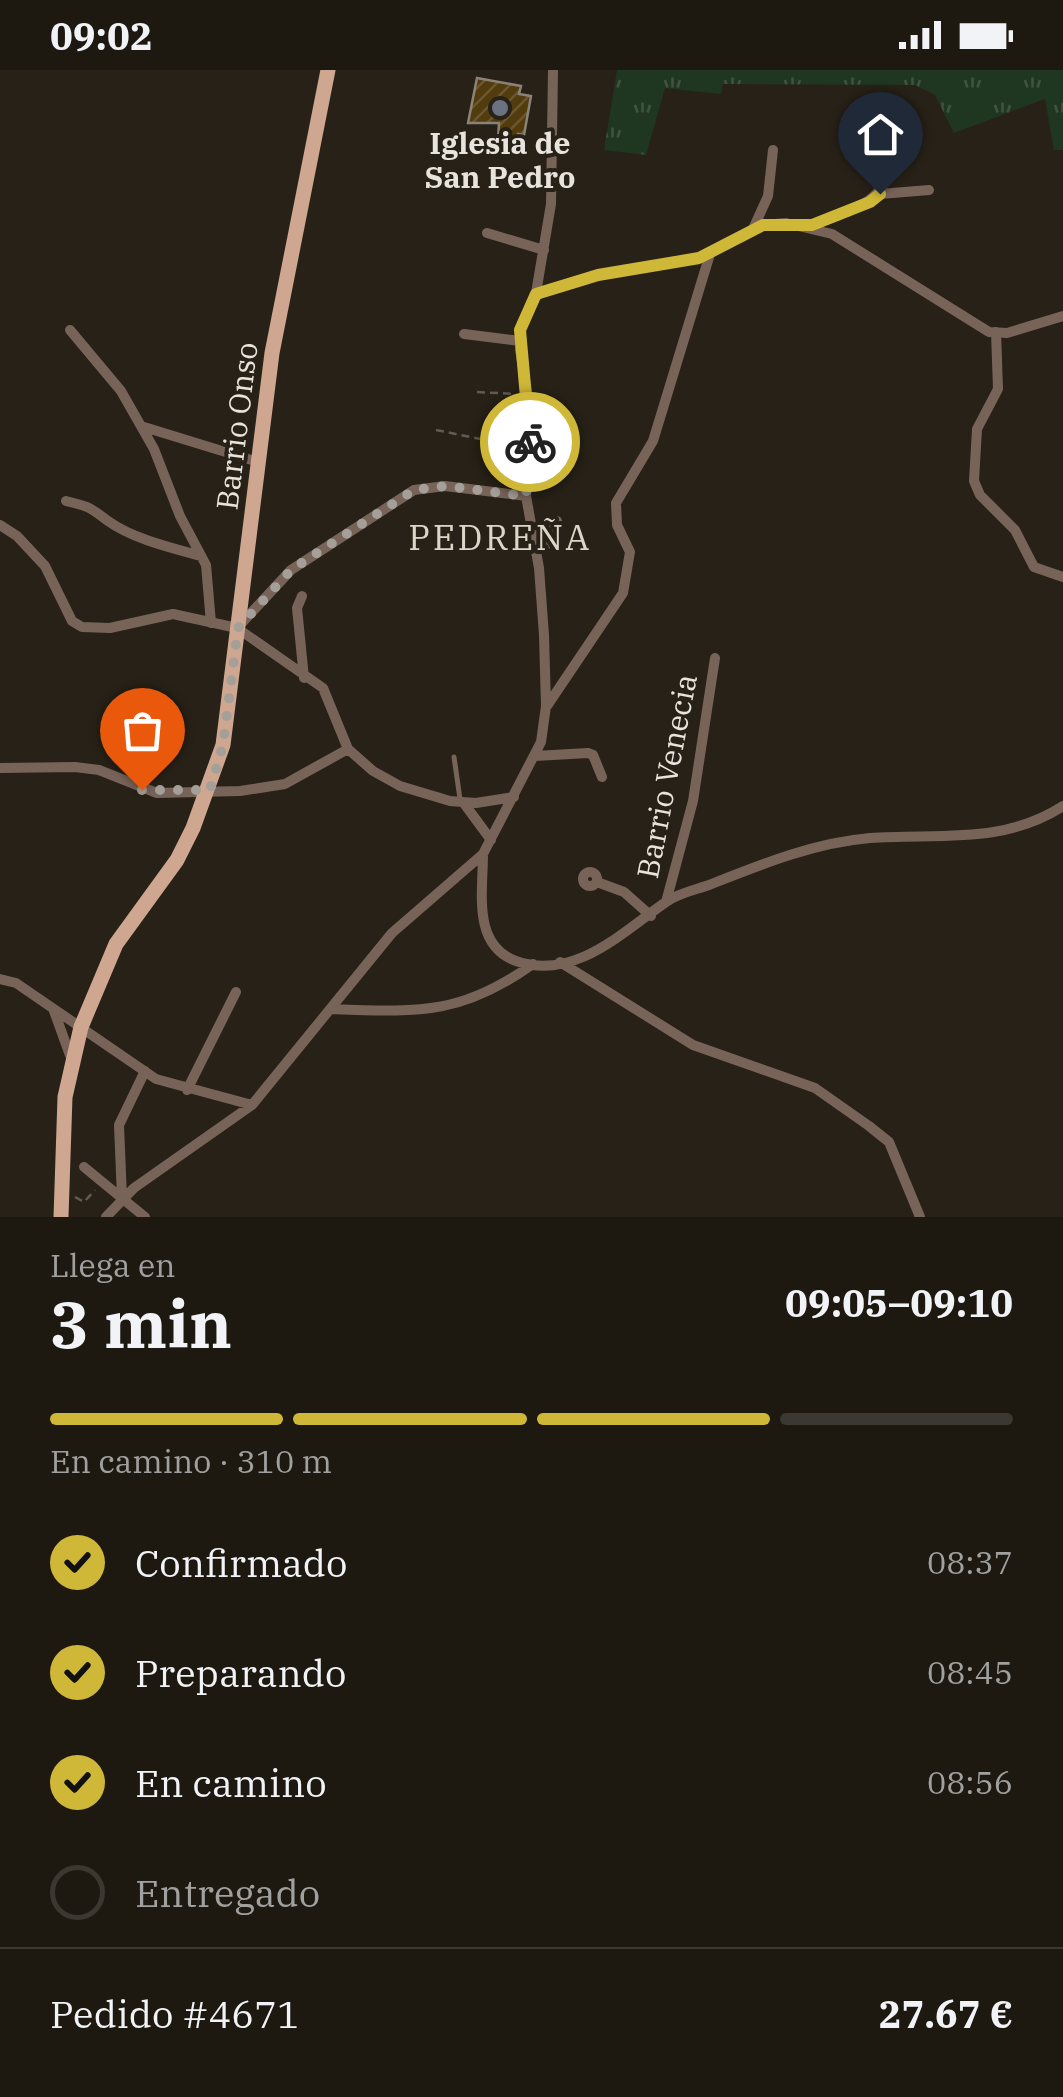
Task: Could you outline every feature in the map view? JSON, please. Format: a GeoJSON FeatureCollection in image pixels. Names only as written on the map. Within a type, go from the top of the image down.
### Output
{"type":"FeatureCollection","features":[{"type":"Feature","properties":{"kind":"main road","name":"Barrio Onso"},"geometry":{"type":"LineString","coordinates":[[61,1217],[63,1117],[71,1058],[79,1032],[116,944],[177,860],[210,790],[223,745],[279,309],[328,70]]}},
{"type":"Feature","properties":{"kind":"street"},"geometry":{"type":"LineString","coordinates":[[106,1217],[122,1198],[252,1104],[392,933],[484,854],[534,756],[546,706],[536,552],[526,496],[531,449],[520,341],[536,294],[551,204],[553,70]]}},
{"type":"Feature","properties":{"kind":"street"},"geometry":{"type":"LineString","coordinates":[[880,194],[912,125]]}},
{"type":"Feature","properties":{"kind":"street"},"geometry":{"type":"LineString","coordinates":[[753,229],[768,196],[773,150]]}},
{"type":"Feature","properties":{"kind":"street"},"geometry":{"type":"LineString","coordinates":[[536,294],[598,275],[710,254],[753,229],[786,223],[812,225],[858,208],[880,194],[929,190]]}},
{"type":"Feature","properties":{"kind":"street"},"geometry":{"type":"LineString","coordinates":[[812,225],[975,326],[996,332],[1063,316]]}},
{"type":"Feature","properties":{"kind":"street"},"geometry":{"type":"LineString","coordinates":[[486,233],[544,250]]}},
{"type":"Feature","properties":{"kind":"street"},"geometry":{"type":"LineString","coordinates":[[546,706],[623,594],[630,552],[617,525],[616,502],[653,441],[710,254]]}},
{"type":"Feature","properties":{"kind":"street"},"geometry":{"type":"LineString","coordinates":[[70,330],[144,427],[201,556],[210,585],[211,623]]}},
{"type":"Feature","properties":{"kind":"street"},"geometry":{"type":"LineString","coordinates":[[996,332],[998,389],[977,429],[974,481],[980,494],[1007,518],[1034,568],[1063,577]]}},
{"type":"Feature","properties":{"kind":"street"},"geometry":{"type":"LineString","coordinates":[[464,334],[520,341]]}},
{"type":"Feature","properties":{"kind":"street"},"geometry":{"type":"LineString","coordinates":[[144,427],[258,462]]}},
{"type":"Feature","properties":{"kind":"street"},"geometry":{"type":"LineString","coordinates":[[238,628],[291,570],[414,490],[445,486],[526,496]]}},
{"type":"Feature","properties":{"kind":"street"},"geometry":{"type":"LineString","coordinates":[[66,500],[96,508],[108,521],[201,556]]}},
{"type":"Feature","properties":{"kind":"street"},"geometry":{"type":"LineString","coordinates":[[536,552],[547,544],[557,522]]}},
{"type":"Feature","properties":{"kind":"street"},"geometry":{"type":"LineString","coordinates":[[1,524],[46,566],[72,621],[82,626],[110,628],[173,614],[238,628],[276,652],[328,696],[348,749],[373,772],[400,786],[462,802],[514,797]]}},
{"type":"Feature","properties":{"kind":"street"},"geometry":{"type":"LineString","coordinates":[[302,596],[297,608],[304,678]]}},
{"type":"Feature","properties":{"kind":"street","name":"Barrio Venecia"},"geometry":{"type":"LineString","coordinates":[[666,902],[693,801],[714,658]]}},
{"type":"Feature","properties":{"kind":"street"},"geometry":{"type":"LineString","coordinates":[[0,768],[75,767],[124,779],[142,790],[266,790],[348,749]]}},
{"type":"Feature","properties":{"kind":"street"},"geometry":{"type":"LineString","coordinates":[[534,756],[588,752],[594,755],[602,777]]}},
{"type":"Feature","properties":{"kind":"street"},"geometry":{"type":"LineString","coordinates":[[462,802],[491,840]]}},
{"type":"Feature","properties":{"kind":"street","name":"Barrio Venecia"},"geometry":{"type":"LineString","coordinates":[[331,1009],[446,1007],[475,1000],[534,964],[560,962],[619,940],[666,902],[814,847],[876,838],[1004,833],[1063,806]]}},
{"type":"Feature","properties":{"kind":"street"},"geometry":{"type":"LineString","coordinates":[[484,854],[487,937],[503,954],[534,964]]}},
{"type":"Feature","properties":{"kind":"street","name":"Barrio Venecia"},"geometry":{"type":"LineString","coordinates":[[597,882],[624,892],[651,916]]}},
{"type":"Feature","properties":{"kind":"street"},"geometry":{"type":"LineString","coordinates":[[560,962],[693,1046],[815,1088],[870,1126],[890,1142],[920,1217]]}},
{"type":"Feature","properties":{"kind":"street"},"geometry":{"type":"LineString","coordinates":[[0,979],[16,983],[79,1032],[145,1071],[186,1090],[252,1104]]}},
{"type":"Feature","properties":{"kind":"street"},"geometry":{"type":"LineString","coordinates":[[186,1090],[236,992]]}},
{"type":"Feature","properties":{"kind":"street"},"geometry":{"type":"LineString","coordinates":[[54,1010],[71,1058]]}},
{"type":"Feature","properties":{"kind":"street"},"geometry":{"type":"LineString","coordinates":[[60,1030],[79,1032]]}},
{"type":"Feature","properties":{"kind":"street"},"geometry":{"type":"LineString","coordinates":[[122,1198],[118,1125],[145,1071]]}},
{"type":"Feature","properties":{"kind":"street"},"geometry":{"type":"LineString","coordinates":[[84,1167],[145,1217]]}},
{"type":"Feature","properties":{"kind":"lane"},"geometry":{"type":"LineString","coordinates":[[454,758],[457,795],[462,802]]}},
{"type":"Feature","properties":{"kind":"path"},"geometry":{"type":"LineString","coordinates":[[477,392],[527,394]]}},
{"type":"Feature","properties":{"kind":"path"},"geometry":{"type":"LineString","coordinates":[[436,430],[531,449]]}},
{"type":"Feature","properties":{"kind":"path"},"geometry":{"type":"LineString","coordinates":[[62,1192],[84,1202],[100,1180]]}},
{"type":"Feature","properties":{"kind":"green space"},"geometry":{"type":"Polygon","coordinates":[[[617,70],[1063,70],[1063,150],[1054,150],[1045,99],[954,133],[935,95],[915,85],[723,84],[721,94],[665,88],[646,155],[604,150],[617,70]]]}},
{"type":"Feature","properties":{"kind":"building","name":"Iglesia de San Pedro"},"geometry":{"type":"Polygon","coordinates":[[[477,78],[521,86],[519,94],[531,96],[524,135],[518,134],[516,144],[498,140],[499,123],[468,123],[477,78]]]}},
{"type":"Feature","properties":{"kind":"way so far"},"geometry":{"type":"LineString","coordinates":[[142,790],[210,790],[223,745],[238,628],[291,570],[366,517],[414,490],[445,486],[526,496],[530,442]]}},
{"type":"Feature","properties":{"kind":"place","name":"Iglesia de San Pedro"},"geometry":{"type":"Point","coordinates":[500,108]}},
{"type":"Feature","properties":{"kind":"district","name":"PEDREÑA"},"geometry":{"type":"Point","coordinates":[500,537]}},
{"type":"Feature","properties":{"kind":"route"},"geometry":{"type":"LineString","coordinates":[[530,442],[520,330],[536,294],[598,275],[699,258],[763,225],[812,225],[846,213],[880,194]]}}]}
